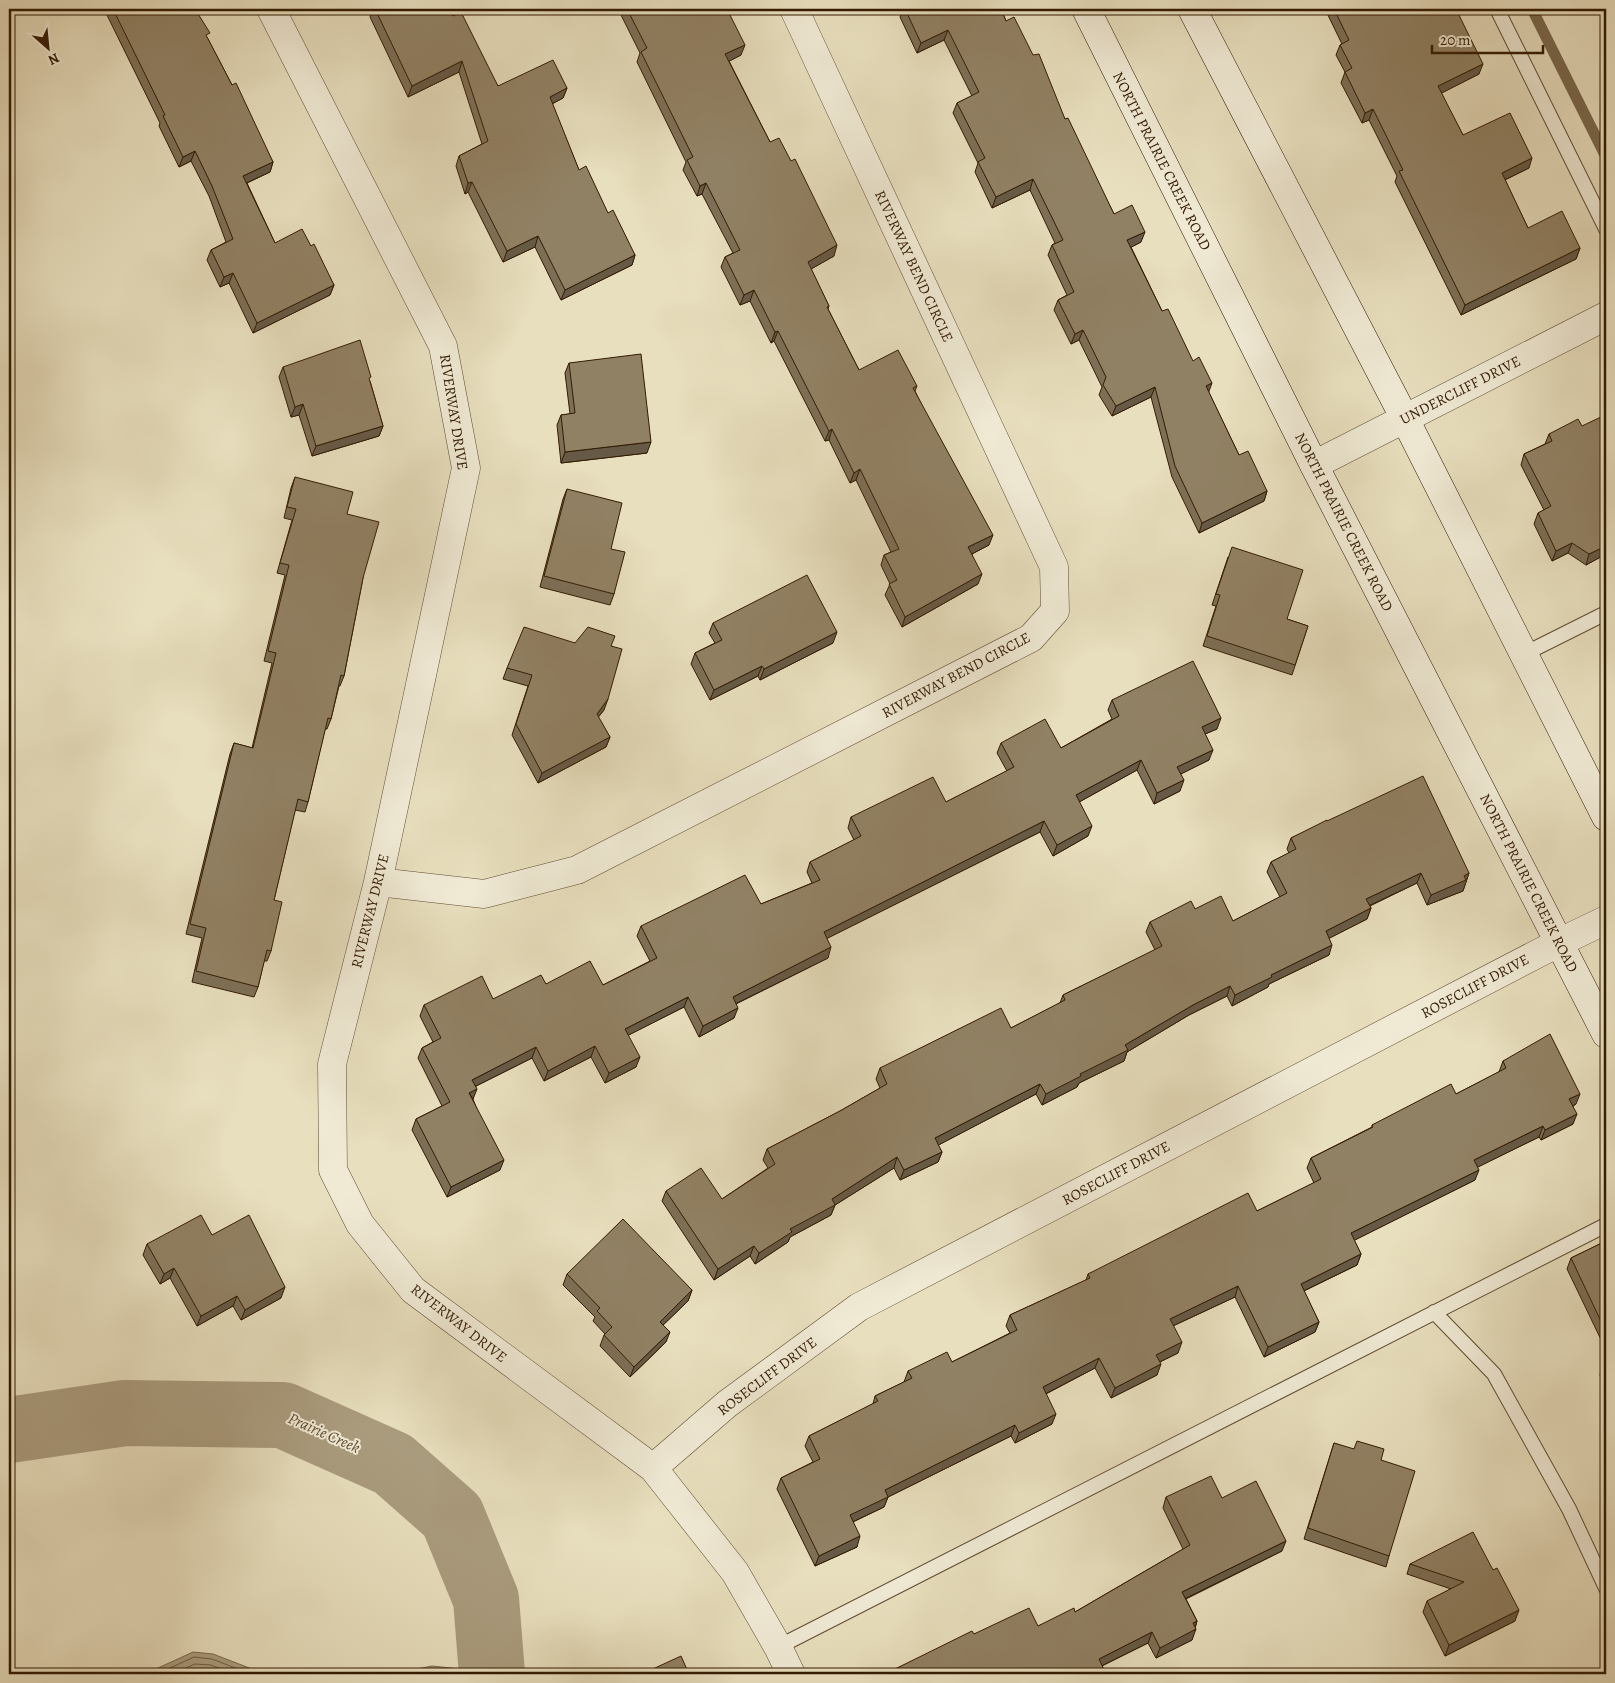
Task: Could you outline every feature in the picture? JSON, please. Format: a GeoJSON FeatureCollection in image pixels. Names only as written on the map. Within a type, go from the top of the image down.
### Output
{"type":"FeatureCollection","features":[{"type":"Feature","properties":{"kind":"street","name":"RIVERWAY DRIVE"},"geometry":{"type":"LineString","coordinates":[[271,9],[443,346],[466,468],[378,882],[332,1064],[333,1170],[360,1224],[413,1290],[653,1468],[735,1572],[778,1647],[791,1674]]}},
{"type":"Feature","properties":{"kind":"street","name":"RIVERWAY BEND CIRCLE"},"geometry":{"type":"LineString","coordinates":[[378,882],[484,894],[578,870],[1031,638],[1055,611],[1054,566],[794,9]]}},
{"type":"Feature","properties":{"kind":"street","name":"NORTH PRAIRIE CREEK ROAD"},"geometry":{"type":"LineString","coordinates":[[1086,9],[1314,465],[1606,1034]]}},
{"type":"Feature","properties":{"kind":"street"},"geometry":{"type":"LineString","coordinates":[[1192,9],[1405,419],[1606,817]]}},
{"type":"Feature","properties":{"kind":"street","name":"UNDERCLIFF DRIVE"},"geometry":{"type":"LineString","coordinates":[[1314,465],[1606,316]]}},
{"type":"Feature","properties":{"kind":"street","name":"ROSECLIFF DRIVE"},"geometry":{"type":"LineString","coordinates":[[653,1468],[727,1404],[859,1308],[1560,942],[1606,920]]}},
{"type":"Feature","properties":{"kind":"lane"},"geometry":{"type":"LineString","coordinates":[[1497,9],[1606,230]]}},
{"type":"Feature","properties":{"kind":"lane"},"geometry":{"type":"LineString","coordinates":[[1524,654],[1606,613]]}},
{"type":"Feature","properties":{"kind":"lane"},"geometry":{"type":"LineString","coordinates":[[778,1647],[1606,1225]]}},
{"type":"Feature","properties":{"kind":"lane"},"geometry":{"type":"LineString","coordinates":[[1434,1312],[1494,1374],[1570,1509],[1606,1588]]}},
{"type":"Feature","properties":{"kind":"water"},"geometry":{"type":"Polygon","coordinates":[[[193,1652],[213,1654],[265,1674],[145,1674],[193,1652]]]}},
{"type":"Feature","properties":{"kind":"water"},"geometry":{"type":"Polygon","coordinates":[[[432,1666],[505,1674],[392,1674],[432,1666]]]}},
{"type":"Feature","properties":{"kind":"building"},"geometry":{"type":"Polygon","coordinates":[[[113,9],[195,9],[210,33],[206,35],[232,85],[236,83],[273,162],[243,176],[275,243],[302,229],[311,246],[314,244],[334,285],[257,323],[233,273],[224,277],[211,250],[233,239],[212,186],[195,151],[183,157],[163,116],[165,115],[113,9]]]}},
{"type":"Feature","properties":{"kind":"building"},"geometry":{"type":"Polygon","coordinates":[[[375,9],[449,9],[453,16],[461,12],[498,86],[553,60],[567,88],[550,97],[579,170],[586,166],[608,213],[613,210],[635,255],[565,290],[538,236],[507,251],[472,182],[468,183],[459,156],[488,141],[462,61],[412,86],[375,9]]]}},
{"type":"Feature","properties":{"kind":"building"},"geometry":{"type":"Polygon","coordinates":[[[627,9],[727,9],[745,45],[725,54],[770,142],[779,138],[791,161],[795,159],[837,245],[808,262],[829,306],[827,307],[859,370],[898,350],[917,386],[913,388],[993,535],[968,547],[982,574],[905,617],[889,584],[897,580],[884,555],[899,549],[860,469],[854,473],[832,429],[829,431],[778,331],[775,332],[754,290],[744,295],[725,257],[740,250],[706,183],[700,186],[687,160],[693,157],[641,52],[647,48],[627,9]]]}},
{"type":"Feature","properties":{"kind":"building"},"geometry":{"type":"Polygon","coordinates":[[[905,9],[1001,9],[1006,21],[1014,17],[1033,55],[1039,54],[1065,119],[1068,118],[1114,214],[1132,205],[1145,232],[1127,240],[1162,311],[1168,309],[1193,361],[1199,357],[1212,383],[1206,386],[1239,455],[1248,451],[1267,491],[1202,523],[1175,466],[1155,387],[1116,406],[1103,385],[1106,377],[1083,330],[1075,334],[1058,300],[1074,292],[1052,245],[1063,240],[1033,179],[996,197],[978,162],[985,158],[957,103],[979,92],[948,30],[921,43],[905,9]]]}},
{"type":"Feature","properties":{"kind":"building"},"geometry":{"type":"Polygon","coordinates":[[[1334,9],[1456,9],[1483,64],[1438,86],[1463,135],[1510,113],[1532,158],[1502,173],[1528,228],[1562,211],[1580,248],[1465,305],[1399,171],[1403,170],[1373,109],[1365,113],[1345,72],[1352,68],[1340,45],[1349,40],[1334,9]]]}},
{"type":"Feature","properties":{"kind":"building"},"geometry":{"type":"Polygon","coordinates":[[[360,340],[383,426],[316,446],[303,404],[295,407],[283,367],[360,340]]]}},
{"type":"Feature","properties":{"kind":"building"},"geometry":{"type":"Polygon","coordinates":[[[641,354],[651,442],[565,452],[561,415],[575,413],[569,363],[641,354]]]}},
{"type":"Feature","properties":{"kind":"building"},"geometry":{"type":"Polygon","coordinates":[[[1603,416],[1606,422],[1606,546],[1589,554],[1572,543],[1556,551],[1538,513],[1551,506],[1524,454],[1552,441],[1549,434],[1578,419],[1582,426],[1603,416]]]}},
{"type":"Feature","properties":{"kind":"building"},"geometry":{"type":"Polygon","coordinates":[[[295,477],[353,492],[347,514],[379,522],[363,578],[344,676],[341,675],[331,719],[328,718],[308,802],[298,799],[274,900],[282,902],[271,951],[267,950],[258,987],[196,971],[206,928],[190,924],[234,743],[253,748],[276,653],[268,651],[289,565],[280,563],[296,509],[287,507],[295,477]]]}},
{"type":"Feature","properties":{"kind":"building"},"geometry":{"type":"Polygon","coordinates":[[[567,489],[622,503],[611,549],[625,552],[614,594],[544,576],[567,489]]]}},
{"type":"Feature","properties":{"kind":"building"},"geometry":{"type":"Polygon","coordinates":[[[1232,547],[1303,570],[1287,619],[1308,626],[1295,665],[1207,636],[1220,595],[1216,594],[1232,547]]]}},
{"type":"Feature","properties":{"kind":"building"},"geometry":{"type":"Polygon","coordinates":[[[807,575],[837,632],[764,669],[762,666],[714,690],[695,653],[722,640],[713,623],[807,575]]]}},
{"type":"Feature","properties":{"kind":"building"},"geometry":{"type":"Polygon","coordinates":[[[524,627],[575,643],[588,627],[615,636],[611,646],[622,649],[608,699],[597,714],[610,737],[542,773],[516,724],[532,675],[507,668],[524,627]]]}},
{"type":"Feature","properties":{"kind":"building"},"geometry":{"type":"Polygon","coordinates":[[[1193,661],[1221,718],[1202,727],[1213,750],[1177,767],[1184,780],[1157,793],[1141,760],[1076,795],[1092,826],[1057,845],[1044,821],[824,932],[831,947],[733,997],[738,1008],[703,1026],[688,997],[625,1029],[640,1057],[609,1073],[595,1046],[548,1071],[536,1047],[472,1080],[477,1089],[469,1093],[504,1160],[451,1187],[416,1119],[450,1102],[422,1048],[441,1038],[424,1005],[482,976],[493,999],[541,975],[546,984],[590,961],[603,985],[657,958],[641,926],[745,875],[761,904],[820,880],[810,862],[861,836],[851,817],[933,777],[946,802],[1014,767],[1001,743],[1045,719],[1061,748],[1119,716],[1112,700],[1193,661]]]}},
{"type":"Feature","properties":{"kind":"building"},"geometry":{"type":"Polygon","coordinates":[[[1423,776],[1469,873],[1464,876],[1466,880],[1431,895],[1421,873],[1366,899],[1371,908],[1326,931],[1332,945],[1235,995],[1230,986],[1193,1005],[1125,1045],[1128,1050],[1080,1074],[1081,1076],[1046,1094],[1040,1084],[935,1138],[942,1152],[904,1170],[897,1157],[832,1199],[835,1205],[790,1229],[792,1232],[759,1253],[754,1246],[718,1269],[666,1191],[701,1168],[722,1199],[775,1164],[767,1149],[887,1084],[880,1068],[1001,1008],[1011,1028],[1065,1000],[1063,995],[1162,946],[1150,922],[1191,901],[1195,909],[1221,896],[1233,921],[1287,893],[1271,862],[1296,849],[1291,838],[1423,776]]]}},
{"type":"Feature","properties":{"kind":"building"},"geometry":{"type":"Polygon","coordinates":[[[1550,1034],[1580,1094],[1569,1099],[1577,1114],[1545,1130],[1543,1126],[1474,1160],[1479,1170],[1351,1233],[1361,1254],[1301,1284],[1319,1322],[1268,1347],[1238,1286],[1170,1319],[1182,1342],[1156,1355],[1161,1364],[1115,1388],[1099,1358],[1043,1387],[1056,1414],[1019,1433],[1015,1425],[885,1490],[888,1497],[850,1515],[860,1536],[819,1556],[781,1478],[820,1459],[809,1436],[878,1401],[875,1396],[912,1378],[908,1371],[947,1352],[952,1362],[1017,1330],[1010,1315],[1090,1278],[1088,1274],[1248,1193],[1257,1211],[1321,1179],[1311,1158],[1373,1127],[1372,1125],[1451,1084],[1456,1094],[1506,1068],[1503,1061],[1550,1034]]]}},
{"type":"Feature","properties":{"kind":"building"},"geometry":{"type":"Polygon","coordinates":[[[201,1215],[212,1235],[249,1215],[285,1287],[245,1310],[237,1296],[201,1316],[174,1268],[164,1274],[147,1244],[201,1215]]]}},
{"type":"Feature","properties":{"kind":"building"},"geometry":{"type":"Polygon","coordinates":[[[623,1219],[692,1290],[660,1322],[670,1332],[634,1367],[604,1335],[612,1327],[597,1311],[600,1308],[567,1274],[623,1219]]]}},
{"type":"Feature","properties":{"kind":"building"},"geometry":{"type":"Polygon","coordinates":[[[1606,1241],[1606,1332],[1571,1258],[1606,1241]]]}},
{"type":"Feature","properties":{"kind":"building"},"geometry":{"type":"Polygon","coordinates":[[[1357,1441],[1384,1449],[1381,1460],[1415,1471],[1389,1556],[1308,1528],[1334,1443],[1354,1449],[1357,1441]]]}},
{"type":"Feature","properties":{"kind":"building"},"geometry":{"type":"Polygon","coordinates":[[[1211,1476],[1222,1498],[1256,1481],[1286,1541],[1182,1592],[1197,1621],[1193,1623],[1196,1629],[1160,1648],[1152,1632],[1099,1659],[1106,1674],[895,1674],[893,1670],[972,1631],[974,1634],[1029,1608],[1038,1626],[1074,1608],[1075,1612],[1190,1545],[1166,1497],[1211,1476]]]}},
{"type":"Feature","properties":{"kind":"building"},"geometry":{"type":"Polygon","coordinates":[[[1473,1532],[1493,1570],[1497,1568],[1519,1610],[1449,1645],[1427,1601],[1464,1582],[1410,1564],[1473,1532]]]}},
{"type":"Feature","properties":{"kind":"building"},"geometry":{"type":"Polygon","coordinates":[[[681,1656],[689,1674],[642,1674],[681,1656]]]}},
{"type":"Feature","properties":{"kind":"waterway"},"geometry":{"type":"LineString","coordinates":[[1532,9],[1606,157]]}},
{"type":"Feature","properties":{"kind":"waterway","name":"Prairie Creek"},"geometry":{"type":"LineString","coordinates":[[9,1430],[125,1413],[283,1415],[393,1464],[452,1516],[486,1599],[492,1674]]}}]}
